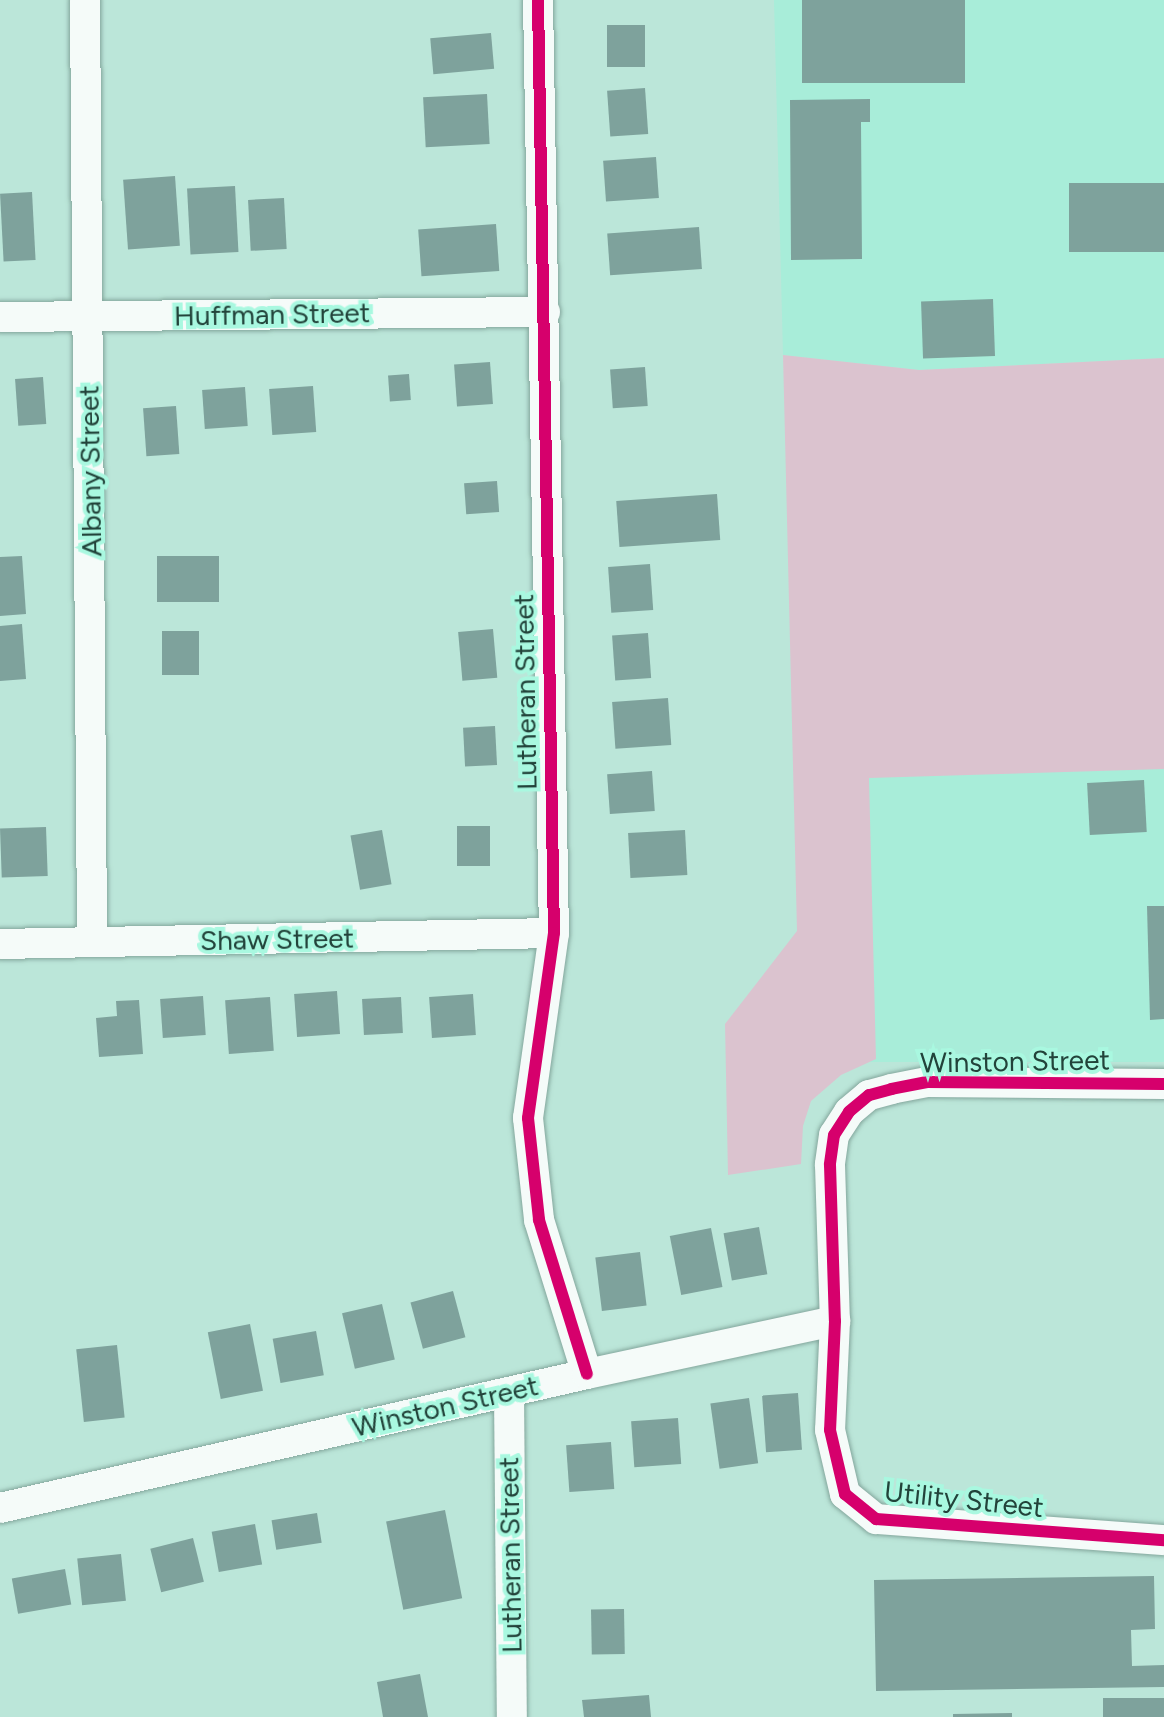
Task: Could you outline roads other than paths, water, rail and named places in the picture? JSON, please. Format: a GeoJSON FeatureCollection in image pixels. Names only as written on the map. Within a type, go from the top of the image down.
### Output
{"type":"FeatureCollection","features":[{"type":"Feature","properties":{"kind":"street","name":"Albany Street"},"geometry":{"type":"LineString","coordinates":[[85,0],[92,942]]}},
{"type":"Feature","properties":{"kind":"street","name":"Lutheran Street"},"geometry":{"type":"LineString","coordinates":[[538,0],[554,933],[528,1118],[539,1220],[587,1374]]}},
{"type":"Feature","properties":{"kind":"street","name":"Huffman Street"},"geometry":{"type":"LineString","coordinates":[[0,317],[545,312]]}},
{"type":"Feature","properties":{"kind":"street","name":"Shaw Street"},"geometry":{"type":"LineString","coordinates":[[0,944],[554,933]]}},
{"type":"Feature","properties":{"kind":"street","name":"Winston Street"},"geometry":{"type":"LineString","coordinates":[[0,1508],[587,1374],[835,1321],[830,1165],[834,1135],[849,1112],[869,1095],[927,1082],[1164,1084]]}},
{"type":"Feature","properties":{"kind":"street","name":"Utility Street"},"geometry":{"type":"LineString","coordinates":[[835,1321],[830,1430],[845,1494],[876,1519],[1164,1540]]}},
{"type":"Feature","properties":{"kind":"street","name":"Lutheran Street"},"geometry":{"type":"LineString","coordinates":[[509,1392],[512,1717]]}}]}
